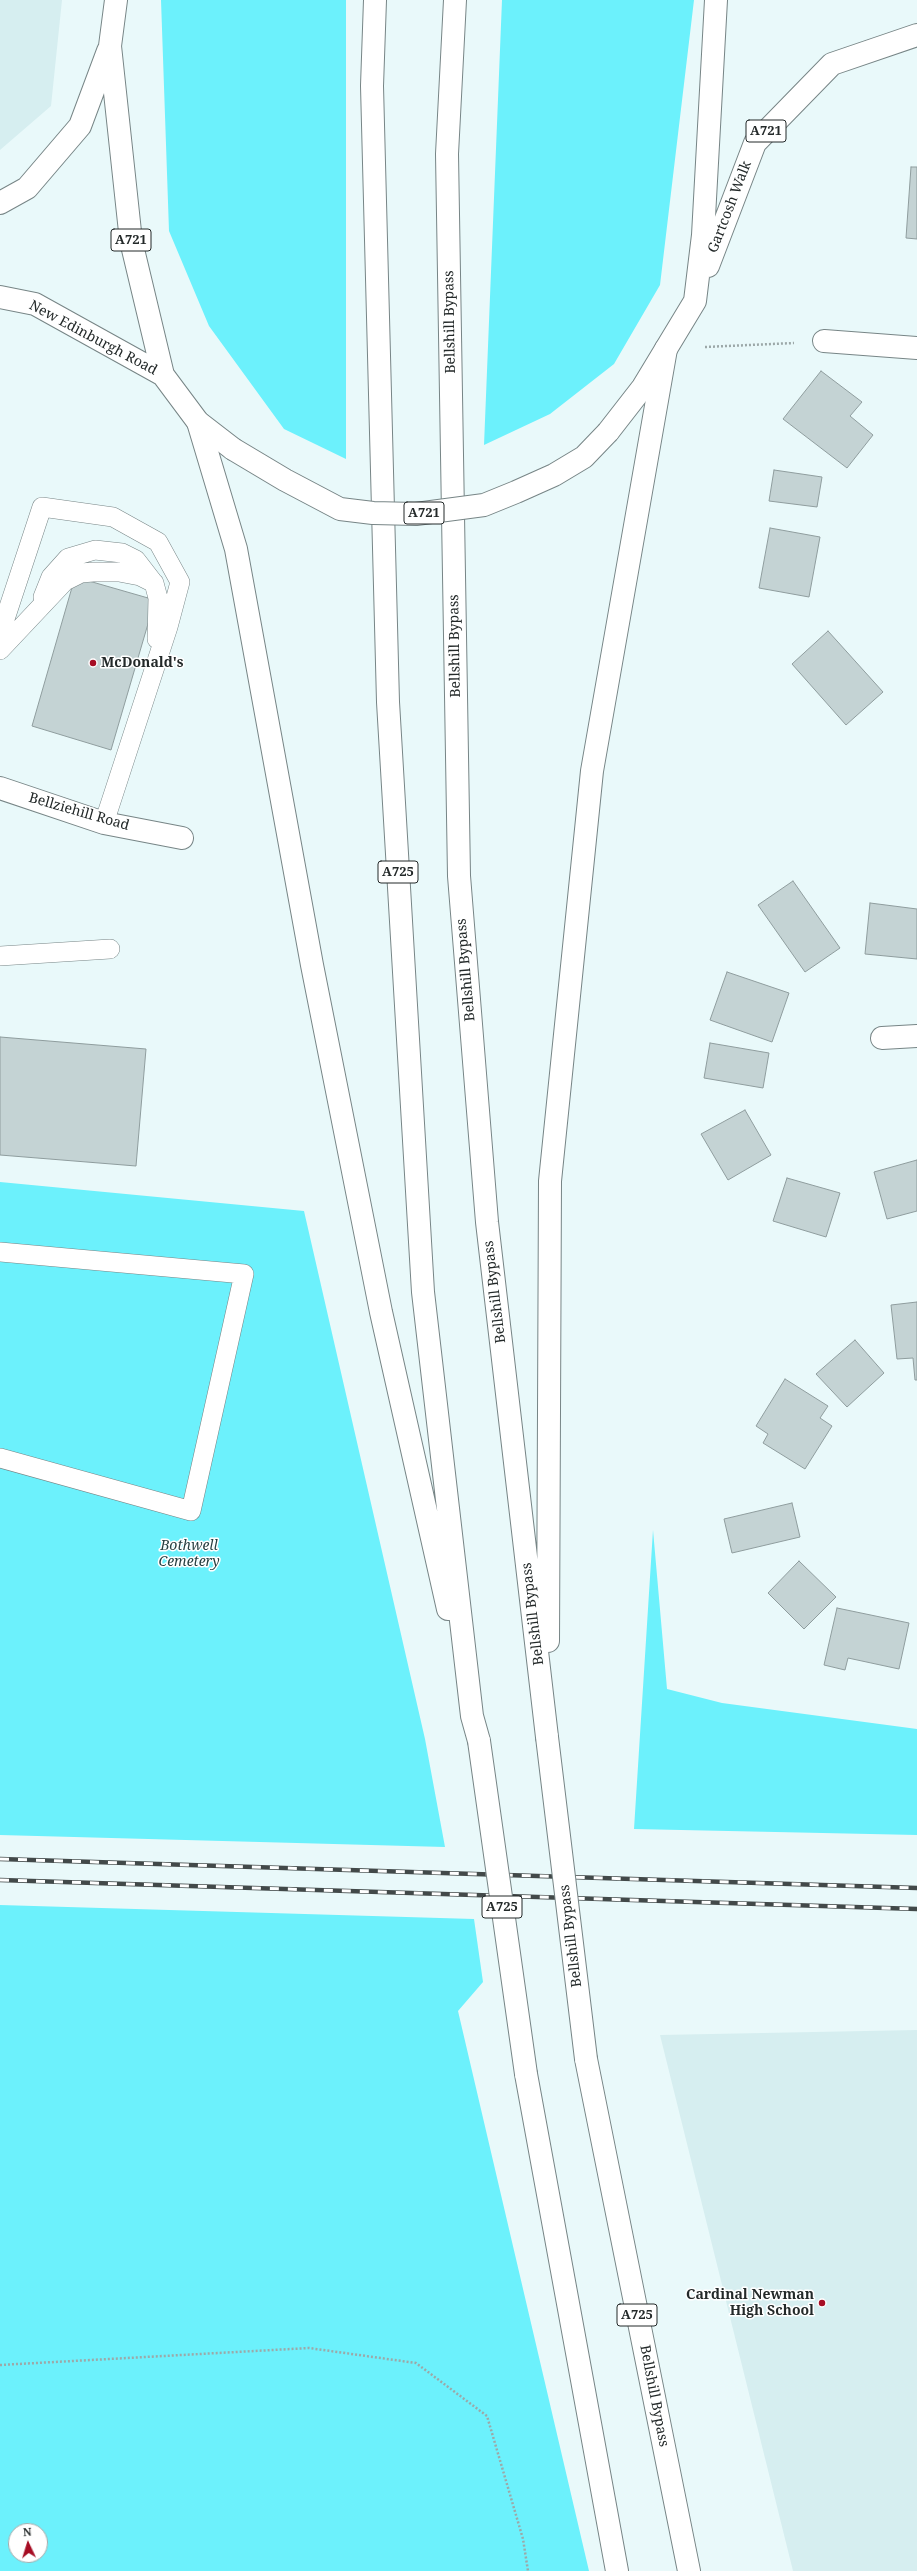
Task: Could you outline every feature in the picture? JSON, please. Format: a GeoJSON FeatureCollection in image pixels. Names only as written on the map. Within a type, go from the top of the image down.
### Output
{"type":"FeatureCollection","features":[{"type":"Feature","properties":{"kind":"main road","name":"A721"},"geometry":{"type":"LineString","coordinates":[[0,203],[27,188],[80,126],[110,46],[116,0]]}},
{"type":"Feature","properties":{"kind":"main road","name":"A725"},"geometry":{"type":"LineString","coordinates":[[375,0],[372,86],[388,702],[423,1292],[472,1716],[478,1741],[526,2074],[617,2571]]}},
{"type":"Feature","properties":{"kind":"main road","name":"Bellshill Bypass"},"geometry":{"type":"LineString","coordinates":[[454,0],[447,154],[459,876],[487,1222],[586,2060],[689,2571]]}},
{"type":"Feature","properties":{"kind":"main road","name":"A721"},"geometry":{"type":"LineString","coordinates":[[110,46],[131,241],[163,375],[198,422],[233,449],[285,480],[340,509],[373,513],[416,514],[484,505],[554,475],[584,457],[608,432],[643,387],[695,301],[704,235],[716,0]]}},
{"type":"Feature","properties":{"kind":"main road","name":"Gartcosh Walk"},"geometry":{"type":"LineString","coordinates":[[695,301],[755,143],[832,64],[917,36]]}},
{"type":"Feature","properties":{"kind":"main road","name":"New Edinburgh Road"},"geometry":{"type":"LineString","coordinates":[[0,297],[35,304],[163,375]]}},
{"type":"Feature","properties":{"kind":"main road"},"geometry":{"type":"LineString","coordinates":[[824,341],[917,348]]}},
{"type":"Feature","properties":{"kind":"main road"},"geometry":{"type":"LineString","coordinates":[[548,1737],[550,1181],[592,771],[666,349]]}},
{"type":"Feature","properties":{"kind":"main road"},"geometry":{"type":"LineString","coordinates":[[198,422],[236,549],[312,966],[381,1312],[472,1716]]}},
{"type":"Feature","properties":{"kind":"main road","name":"Bellziehill Road"},"geometry":{"type":"LineString","coordinates":[[0,788],[104,822],[182,838]]}},
{"type":"Feature","properties":{"kind":"main road"},"geometry":{"type":"LineString","coordinates":[[882,1038],[917,1036]]}},
{"type":"Feature","properties":{"kind":"lane"},"geometry":{"type":"LineString","coordinates":[[0,634],[42,507],[113,517],[158,542],[180,582],[104,822]]}},
{"type":"Feature","properties":{"kind":"lane"},"geometry":{"type":"LineString","coordinates":[[0,650],[65,582],[81,573],[119,572],[140,576],[154,583],[158,598],[156,661]]}},
{"type":"Feature","properties":{"kind":"lane"},"geometry":{"type":"LineString","coordinates":[[0,956],[110,949]]}},
{"type":"Feature","properties":{"kind":"lane"},"geometry":{"type":"LineString","coordinates":[[0,1252],[244,1274],[191,1511],[0,1458]]}},
{"type":"Feature","properties":{"kind":"path"},"geometry":{"type":"LineString","coordinates":[[666,349],[824,341]]}},
{"type":"Feature","properties":{"kind":"path"},"geometry":{"type":"LineString","coordinates":[[0,2365],[309,2348],[416,2363],[487,2416],[523,2540],[528,2571]]}},
{"type":"Feature","properties":{"kind":"shaded area"},"geometry":{"type":"Polygon","coordinates":[[[0,0],[62,0],[51,106],[0,150],[0,0]]]}},
{"type":"Feature","properties":{"kind":"shaded area","name":"Cardinal Newman High School"},"geometry":{"type":"Polygon","coordinates":[[[917,2030],[917,2571],[793,2571],[660,2035],[917,2030]]]}},
{"type":"Feature","properties":{"kind":"green space"},"geometry":{"type":"Polygon","coordinates":[[[161,0],[346,0],[346,459],[284,429],[209,326],[169,231],[161,0]]]}},
{"type":"Feature","properties":{"kind":"green space"},"geometry":{"type":"Polygon","coordinates":[[[502,0],[694,0],[660,285],[614,364],[550,414],[484,445],[502,0]]]}},
{"type":"Feature","properties":{"kind":"green space","name":"Bothwell Cemetery"},"geometry":{"type":"Polygon","coordinates":[[[0,1182],[304,1211],[425,1739],[445,1847],[0,1835],[0,1182]]]}},
{"type":"Feature","properties":{"kind":"green space"},"geometry":{"type":"Polygon","coordinates":[[[653,1530],[667,1689],[722,1703],[917,1729],[917,1835],[634,1829],[653,1530]]]}},
{"type":"Feature","properties":{"kind":"green space"},"geometry":{"type":"Polygon","coordinates":[[[0,1905],[474,1919],[483,1982],[458,2011],[589,2571],[0,2571],[0,1905]]]}},
{"type":"Feature","properties":{"kind":"building"},"geometry":{"type":"Polygon","coordinates":[[[911,167],[917,167],[917,239],[906,238],[911,167]]]}},
{"type":"Feature","properties":{"kind":"building"},"geometry":{"type":"Polygon","coordinates":[[[821,371],[862,402],[850,416],[873,435],[847,468],[783,419],[821,371]]]}},
{"type":"Feature","properties":{"kind":"building"},"geometry":{"type":"Polygon","coordinates":[[[774,470],[822,477],[817,507],[769,501],[774,470]]]}},
{"type":"Feature","properties":{"kind":"building"},"geometry":{"type":"Polygon","coordinates":[[[770,528],[820,537],[809,597],[759,588],[770,528]]]}},
{"type":"Feature","properties":{"kind":"building","name":"McDonald's"},"geometry":{"type":"Polygon","coordinates":[[[75,577],[155,600],[111,750],[32,726],[75,577]]]}},
{"type":"Feature","properties":{"kind":"building"},"geometry":{"type":"Polygon","coordinates":[[[828,631],[883,692],[846,725],[792,664],[828,631]]]}},
{"type":"Feature","properties":{"kind":"building"},"geometry":{"type":"Polygon","coordinates":[[[793,881],[840,948],[805,972],[758,905],[793,881]]]}},
{"type":"Feature","properties":{"kind":"building"},"geometry":{"type":"Polygon","coordinates":[[[870,903],[917,909],[917,959],[865,954],[870,903]]]}},
{"type":"Feature","properties":{"kind":"building"},"geometry":{"type":"Polygon","coordinates":[[[727,972],[789,993],[772,1042],[710,1020],[727,972]]]}},
{"type":"Feature","properties":{"kind":"building"},"geometry":{"type":"Polygon","coordinates":[[[0,1037],[146,1049],[136,1166],[0,1155],[0,1037]]]}},
{"type":"Feature","properties":{"kind":"building"},"geometry":{"type":"Polygon","coordinates":[[[710,1043],[769,1053],[763,1088],[704,1078],[710,1043]]]}},
{"type":"Feature","properties":{"kind":"building"},"geometry":{"type":"Polygon","coordinates":[[[745,1110],[771,1155],[728,1180],[701,1134],[745,1110]]]}},
{"type":"Feature","properties":{"kind":"building"},"geometry":{"type":"Polygon","coordinates":[[[917,1160],[917,1211],[887,1219],[874,1172],[917,1160]]]}},
{"type":"Feature","properties":{"kind":"building"},"geometry":{"type":"Polygon","coordinates":[[[787,1178],[840,1193],[826,1237],[773,1221],[787,1178]]]}},
{"type":"Feature","properties":{"kind":"building"},"geometry":{"type":"Polygon","coordinates":[[[917,1302],[917,1380],[915,1380],[913,1358],[897,1359],[891,1305],[917,1302]]]}},
{"type":"Feature","properties":{"kind":"building"},"geometry":{"type":"Polygon","coordinates":[[[855,1340],[884,1373],[847,1407],[816,1374],[855,1340]]]}},
{"type":"Feature","properties":{"kind":"building"},"geometry":{"type":"Polygon","coordinates":[[[785,1379],[828,1406],[820,1418],[832,1426],[805,1469],[763,1443],[768,1434],[756,1426],[785,1379]]]}},
{"type":"Feature","properties":{"kind":"building"},"geometry":{"type":"Polygon","coordinates":[[[792,1503],[800,1537],[732,1553],[724,1519],[792,1503]]]}},
{"type":"Feature","properties":{"kind":"building"},"geometry":{"type":"Polygon","coordinates":[[[799,1561],[836,1597],[804,1629],[768,1593],[799,1561]]]}},
{"type":"Feature","properties":{"kind":"building"},"geometry":{"type":"Polygon","coordinates":[[[837,1608],[909,1623],[899,1669],[848,1658],[845,1670],[824,1665],[837,1608]]]}},
{"type":"Feature","properties":{"kind":"railway"},"geometry":{"type":"LineString","coordinates":[[0,1859],[917,1888]]}},
{"type":"Feature","properties":{"kind":"railway"},"geometry":{"type":"LineString","coordinates":[[0,1880],[917,1909]]}},
{"type":"Feature","properties":{"kind":"place","name":"McDonald's"},"geometry":{"type":"Point","coordinates":[93,663]}},
{"type":"Feature","properties":{"kind":"place","name":"Cardinal Newman High School"},"geometry":{"type":"Point","coordinates":[822,2303]}}]}
